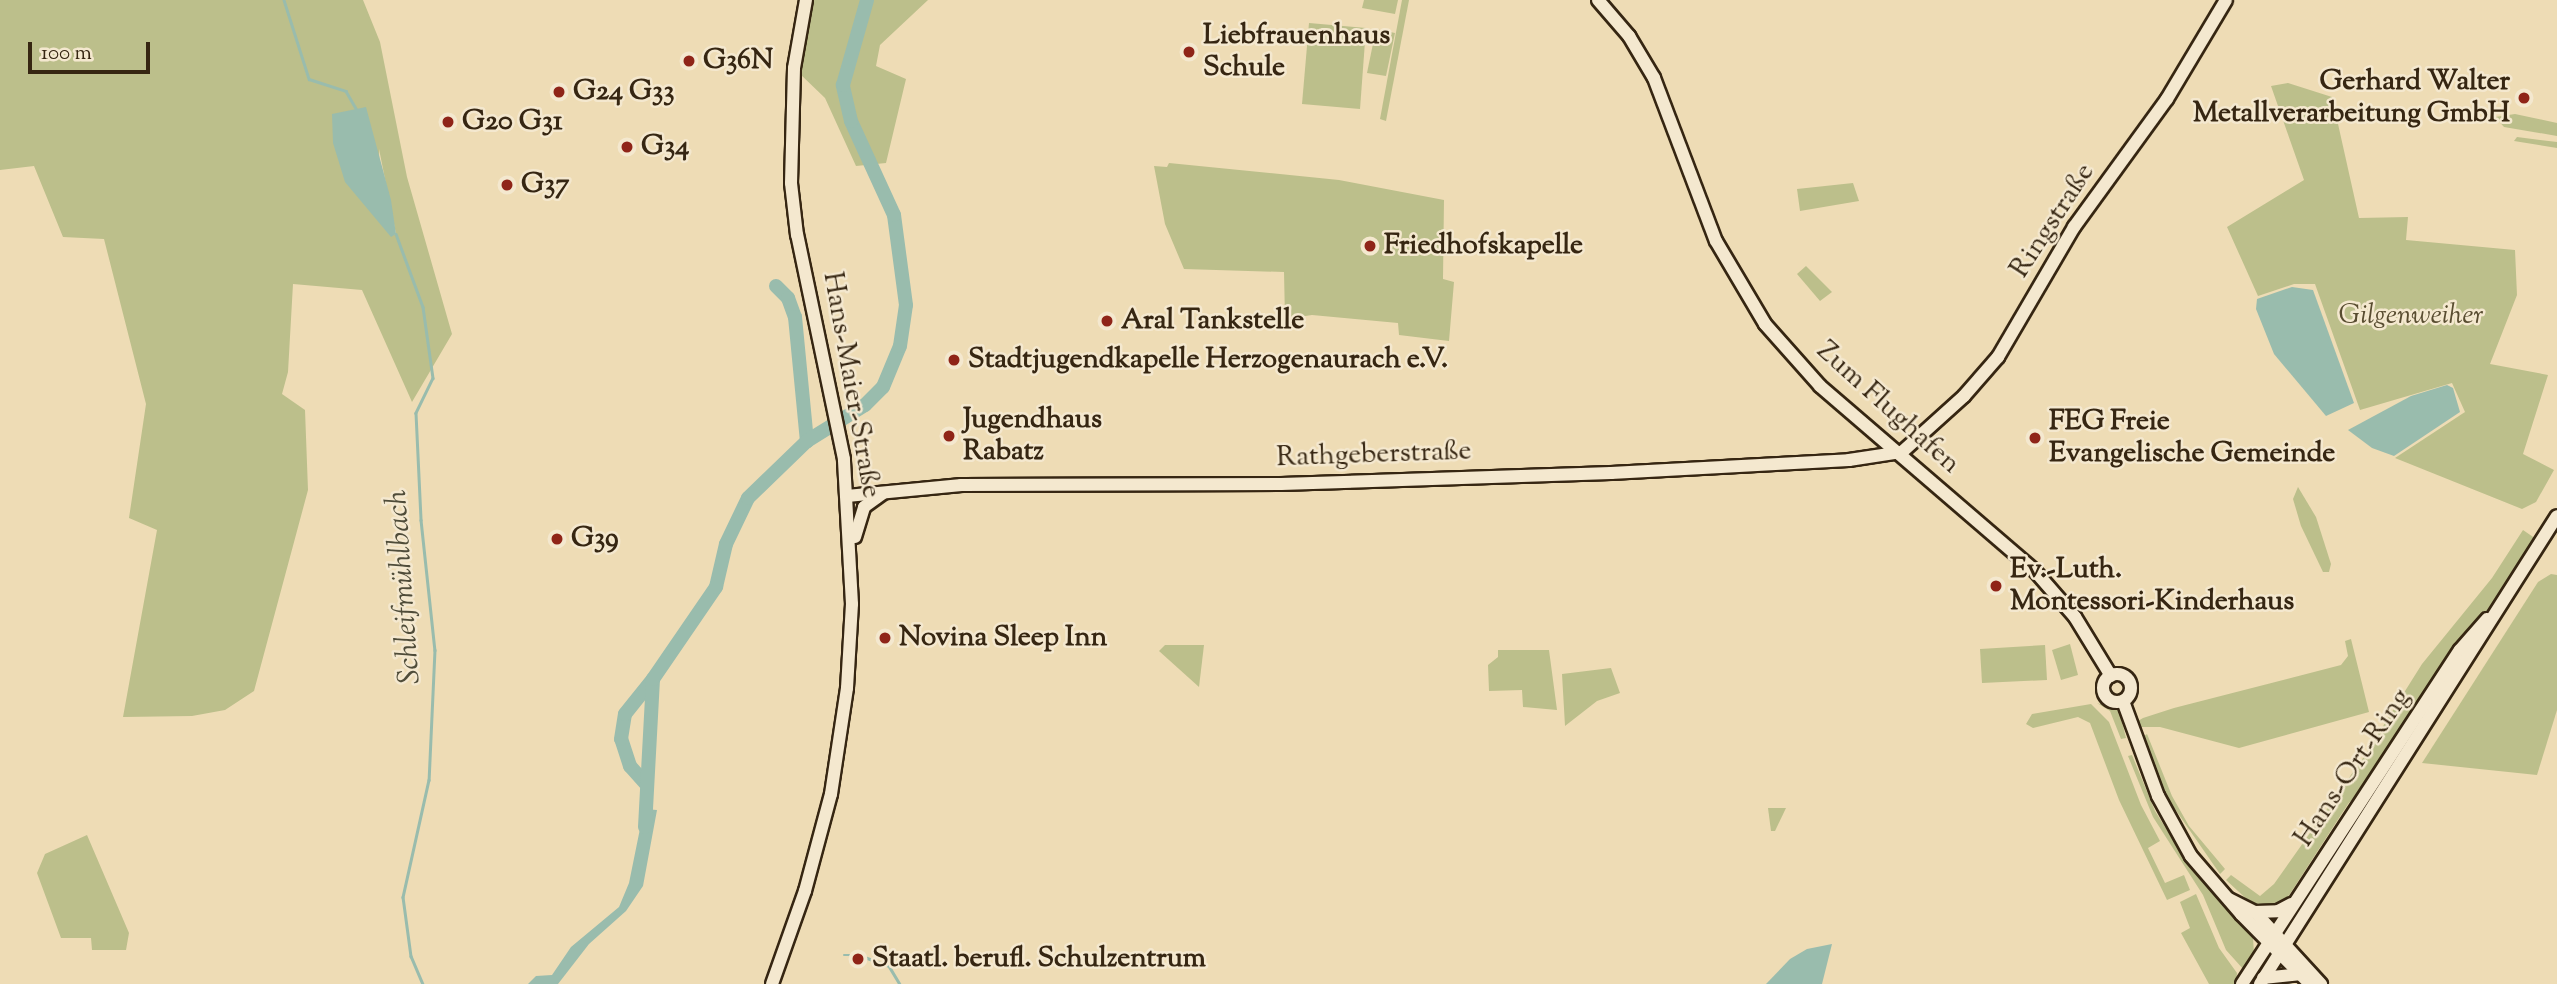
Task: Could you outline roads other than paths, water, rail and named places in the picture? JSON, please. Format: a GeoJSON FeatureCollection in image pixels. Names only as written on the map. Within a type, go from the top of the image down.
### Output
{"type":"FeatureCollection","features":[{"type":"Feature","properties":{"kind":"street","name":"Hans-Maier-Straße"},"geometry":{"type":"LineString","coordinates":[[772,984],[802,902],[831,794],[841,728],[851,561],[841,442],[793,211],[794,68],[806,0]]}},
{"type":"Feature","properties":{"kind":"street","name":"Zum Flughafen"},"geometry":{"type":"LineString","coordinates":[[1598,0],[1629,36],[1654,78],[1710,228],[1744,295],[1820,386],[1902,452],[2056,593],[2111,676]]}},
{"type":"Feature","properties":{"kind":"street","name":"Ringstraße"},"geometry":{"type":"LineString","coordinates":[[1902,452],[1949,411],[1998,357],[2074,227],[2167,99],[2226,0]]}},
{"type":"Feature","properties":{"kind":"street","name":"Rathgeberstraße"},"geometry":{"type":"LineString","coordinates":[[847,496],[974,485],[1281,484],[1611,473],[1849,460],[1902,452]]}},
{"type":"Feature","properties":{"kind":"street"},"geometry":{"type":"LineString","coordinates":[[851,561],[864,507],[884,492]]}},
{"type":"Feature","properties":{"kind":"street","name":"Hans-Ort-Ring"},"geometry":{"type":"LineString","coordinates":[[2262,981],[2515,586],[2555,519]]}},
{"type":"Feature","properties":{"kind":"street","name":"Hans-Ort-Ring"},"geometry":{"type":"LineString","coordinates":[[2242,984],[2460,650],[2515,586]]}},
{"type":"Feature","properties":{"kind":"street"},"geometry":{"type":"LineString","coordinates":[[2111,676],[2124,677],[2130,683],[2129,695],[2123,701],[2114,702],[2105,694],[2104,686],[2111,676]]}},
{"type":"Feature","properties":{"kind":"street"},"geometry":{"type":"LineString","coordinates":[[2123,701],[2158,796],[2178,836],[2230,899],[2272,937]]}},
{"type":"Feature","properties":{"kind":"street"},"geometry":{"type":"LineString","coordinates":[[2230,899],[2255,912],[2305,980]]}},
{"type":"Feature","properties":{"kind":"street"},"geometry":{"type":"LineString","coordinates":[[2255,912],[2278,911],[2294,902]]}},
{"type":"Feature","properties":{"kind":"street"},"geometry":{"type":"LineString","coordinates":[[2282,949],[2321,984]]}},
{"type":"Feature","properties":{"kind":"street"},"geometry":{"type":"LineString","coordinates":[[2262,981],[2305,980]]}},
{"type":"Feature","properties":{"kind":"waterway","name":"Schleifmühlbach"},"geometry":{"type":"LineString","coordinates":[[284,0],[309,79],[346,91],[356,108]]}},
{"type":"Feature","properties":{"kind":"waterway"},"geometry":{"type":"LineString","coordinates":[[645,827],[653,679],[716,587],[726,544],[748,498],[807,441],[865,405],[883,387],[900,346],[906,305],[894,215],[851,121],[843,85],[867,0]]}},
{"type":"Feature","properties":{"kind":"waterway","name":"Schleifmühlbach"},"geometry":{"type":"LineString","coordinates":[[396,234],[423,307],[433,378],[416,413],[421,520],[435,650],[429,780],[403,897],[411,956],[423,984]]}},
{"type":"Feature","properties":{"kind":"waterway"},"geometry":{"type":"LineString","coordinates":[[776,286],[788,298],[795,317],[807,441]]}},
{"type":"Feature","properties":{"kind":"waterway"},"geometry":{"type":"LineString","coordinates":[[647,785],[630,766],[621,739],[625,714],[653,679]]}},
{"type":"Feature","properties":{"kind":"waterway"},"geometry":{"type":"LineString","coordinates":[[844,955],[859,955],[889,966],[900,984]]}},
{"type":"Feature","properties":{"kind":"place","name":"Liebfrauenhaus Schule"},"geometry":{"type":"Point","coordinates":[1189,52]}},
{"type":"Feature","properties":{"kind":"place","name":"G36N"},"geometry":{"type":"Point","coordinates":[689,61]}},
{"type":"Feature","properties":{"kind":"place","name":"G24 G33"},"geometry":{"type":"Point","coordinates":[559,92]}},
{"type":"Feature","properties":{"kind":"place","name":"Gerhard Walter Metallverarbeitung GmbH"},"geometry":{"type":"Point","coordinates":[2524,98]}},
{"type":"Feature","properties":{"kind":"place","name":"G20 G31"},"geometry":{"type":"Point","coordinates":[448,122]}},
{"type":"Feature","properties":{"kind":"place","name":"G34"},"geometry":{"type":"Point","coordinates":[627,147]}},
{"type":"Feature","properties":{"kind":"place","name":"G37"},"geometry":{"type":"Point","coordinates":[507,185]}},
{"type":"Feature","properties":{"kind":"place","name":"Friedhofskapelle"},"geometry":{"type":"Point","coordinates":[1370,246]}},
{"type":"Feature","properties":{"kind":"place","name":"Aral Tankstelle"},"geometry":{"type":"Point","coordinates":[1107,321]}},
{"type":"Feature","properties":{"kind":"place","name":"Stadtjugendkapelle Herzogenaurach e.V."},"geometry":{"type":"Point","coordinates":[954,360]}},
{"type":"Feature","properties":{"kind":"place","name":"Jugendhaus Rabatz"},"geometry":{"type":"Point","coordinates":[949,436]}},
{"type":"Feature","properties":{"kind":"place","name":"FEG Freie Evangelische Gemeinde"},"geometry":{"type":"Point","coordinates":[2035,438]}},
{"type":"Feature","properties":{"kind":"place","name":"G39"},"geometry":{"type":"Point","coordinates":[557,539]}},
{"type":"Feature","properties":{"kind":"place","name":"Ev.-Luth. Montessori-Kinderhaus"},"geometry":{"type":"Point","coordinates":[1996,586]}},
{"type":"Feature","properties":{"kind":"place","name":"Novina Sleep Inn"},"geometry":{"type":"Point","coordinates":[885,638]}},
{"type":"Feature","properties":{"kind":"place","name":"Staatl. berufl. Schulzentrum"},"geometry":{"type":"Point","coordinates":[858,959]}},
{"type":"Feature","properties":{"kind":"park label","name":"Gilgenweiher"},"geometry":{"type":"Point","coordinates":[2411,316]}}]}
